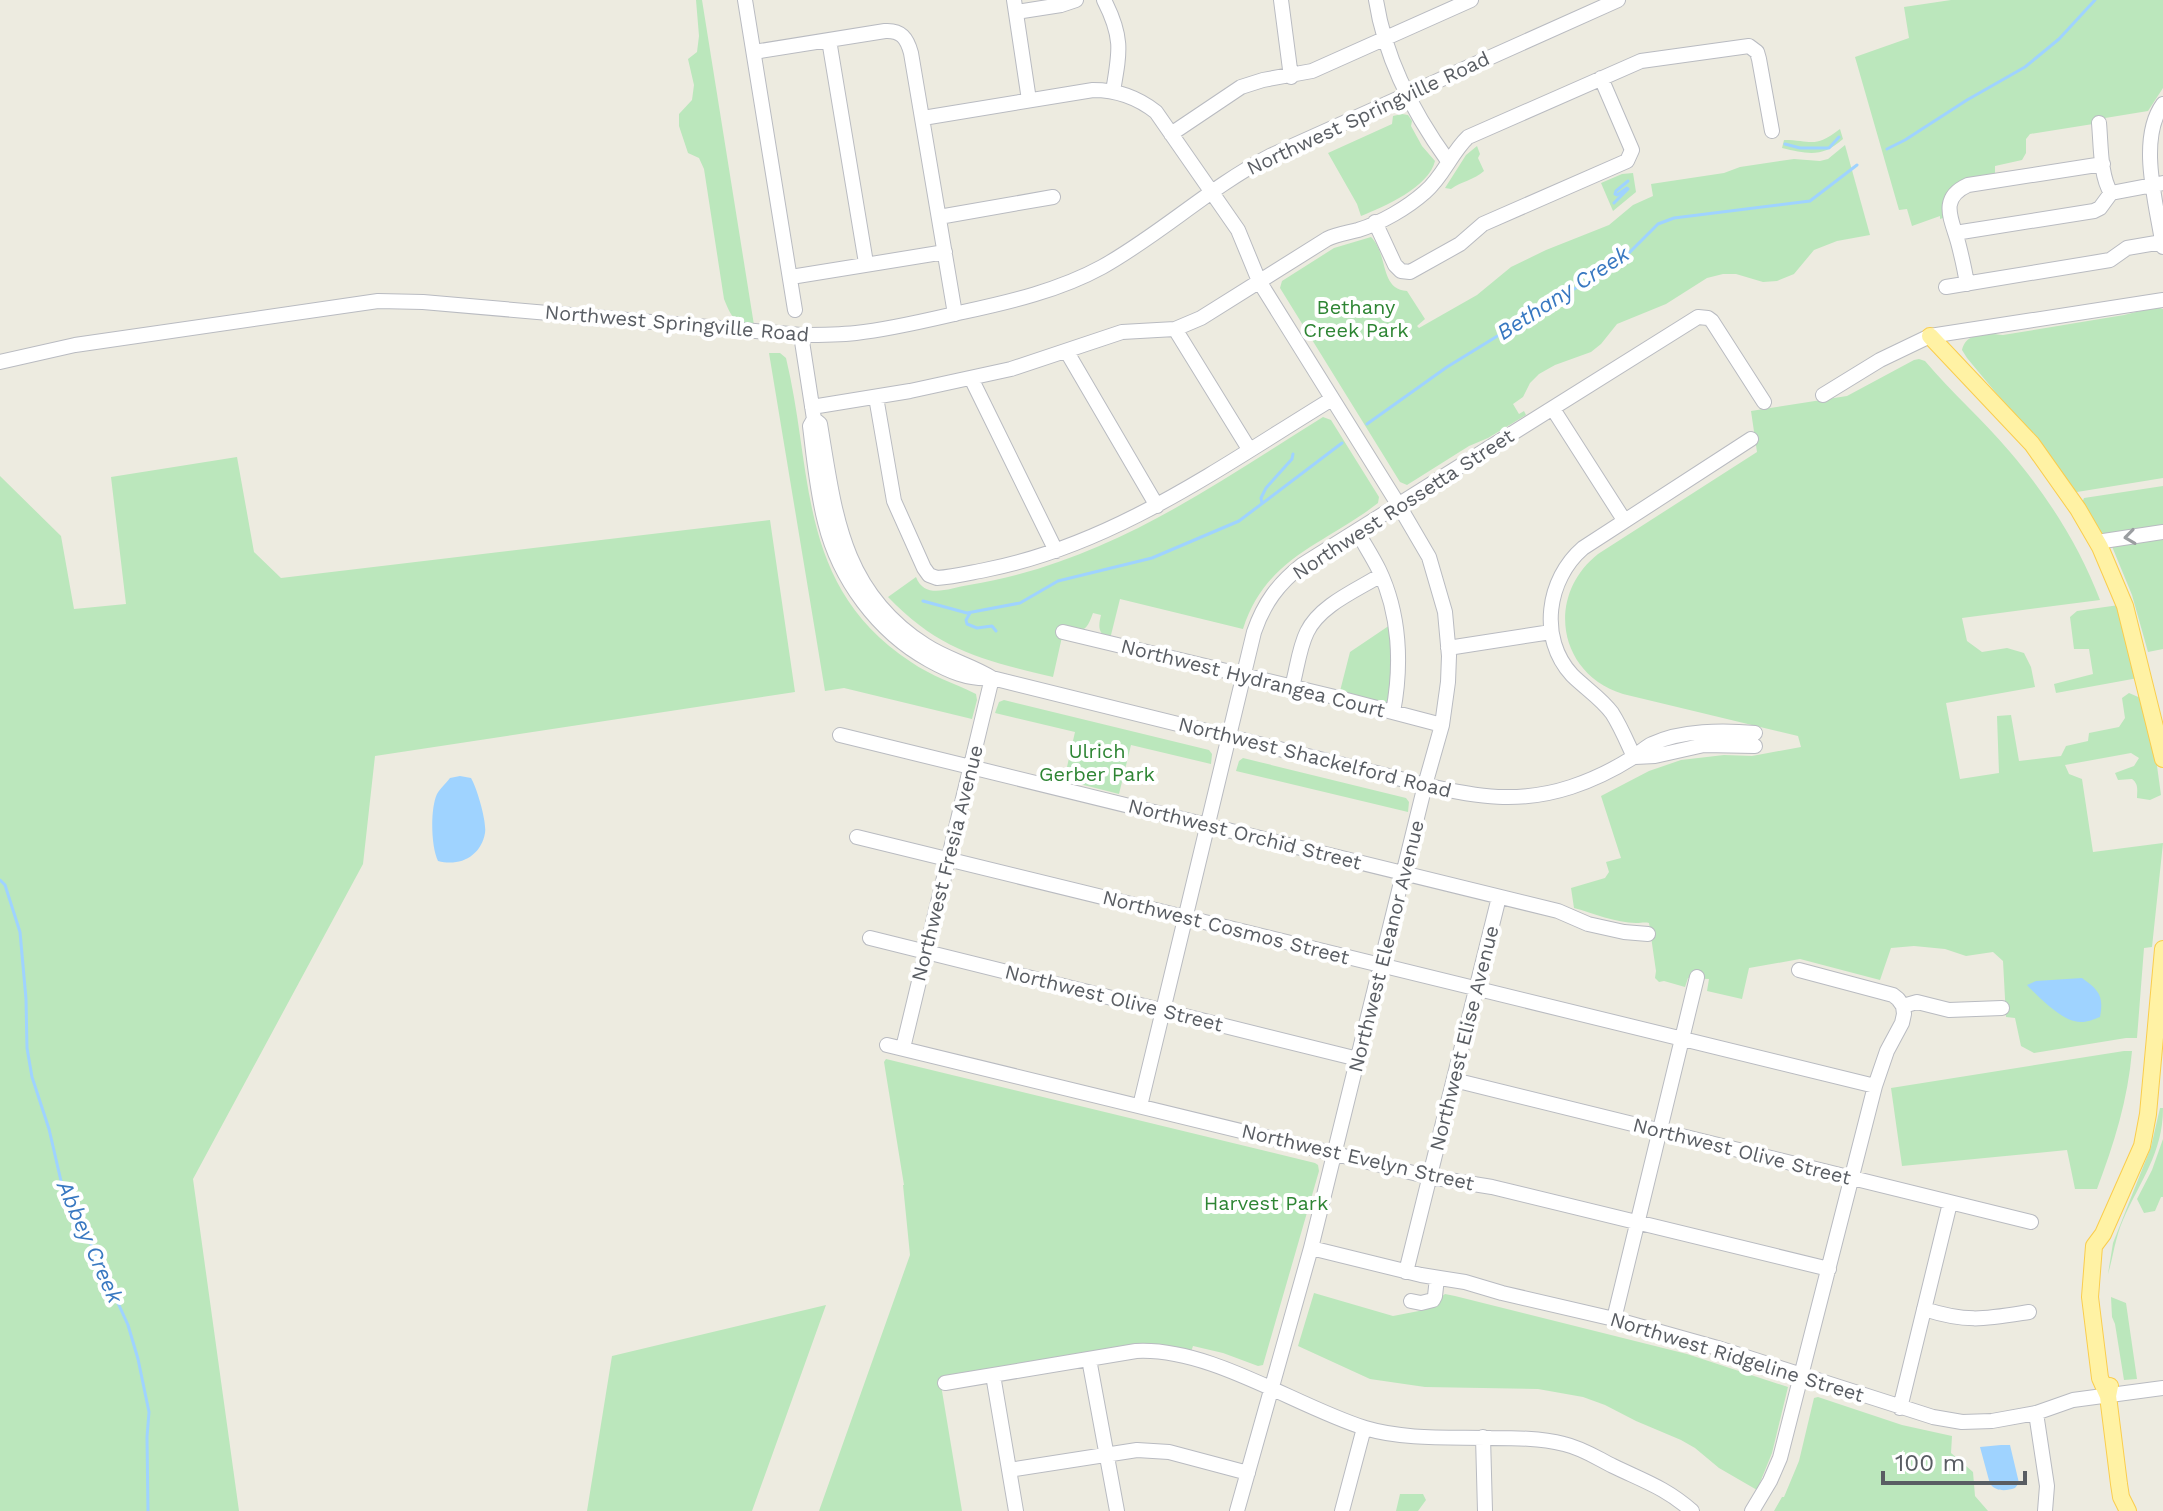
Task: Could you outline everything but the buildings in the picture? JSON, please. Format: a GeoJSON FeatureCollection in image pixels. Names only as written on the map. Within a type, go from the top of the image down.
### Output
{"type":"FeatureCollection","features":[{"type":"Feature","properties":{"kind":"main road"},"geometry":{"type":"LineString","coordinates":[[1930,336],[2032,444],[2074,502],[2097,542],[2125,606],[2163,759]]}},
{"type":"Feature","properties":{"kind":"main road"},"geometry":{"type":"LineString","coordinates":[[2128,1511],[2121,1497],[2108,1396],[2111,1377],[2101,1302],[2106,1248],[2103,1234],[2142,1146],[2148,1114],[2163,949]]}},
{"type":"Feature","properties":{"kind":"street"},"geometry":{"type":"LineString","coordinates":[[745,0],[795,310]]}},
{"type":"Feature","properties":{"kind":"street"},"geometry":{"type":"LineString","coordinates":[[1029,100],[1015,6],[1061,5],[1076,0]]}},
{"type":"Feature","properties":{"kind":"street"},"geometry":{"type":"LineString","coordinates":[[923,118],[1093,90],[1113,91],[1119,43],[1117,27],[1104,0]]}},
{"type":"Feature","properties":{"kind":"street"},"geometry":{"type":"LineString","coordinates":[[1281,0],[1291,77]]}},
{"type":"Feature","properties":{"kind":"street"},"geometry":{"type":"LineString","coordinates":[[1376,0],[1384,39],[1407,93],[1423,125],[1448,161]]}},
{"type":"Feature","properties":{"kind":"street"},"geometry":{"type":"LineString","coordinates":[[1171,134],[1241,87],[1312,71],[1471,0]]}},
{"type":"Feature","properties":{"kind":"street","name":"Northwest Springville Road"},"geometry":{"type":"LineString","coordinates":[[0,362],[75,345],[321,308],[390,301],[801,335],[874,331],[955,314],[1030,295],[1093,271],[1143,241],[1247,168],[1283,149],[1618,0]]}},
{"type":"Feature","properties":{"kind":"street"},"geometry":{"type":"LineString","coordinates":[[754,52],[890,30],[906,38],[923,118],[955,314]]}},
{"type":"Feature","properties":{"kind":"street"},"geometry":{"type":"LineString","coordinates":[[829,40],[866,263]]}},
{"type":"Feature","properties":{"kind":"street"},"geometry":{"type":"LineString","coordinates":[[813,413],[1011,369],[1122,332],[1175,329],[1201,318],[1327,239],[1375,222],[1424,193],[1468,137],[1641,61],[1749,46],[1757,52],[1759,59],[1772,131]]}},
{"type":"Feature","properties":{"kind":"street"},"geometry":{"type":"LineString","coordinates":[[1375,222],[1395,265],[1401,271],[1410,272],[1460,244],[1483,224],[1627,161],[1632,154],[1631,146],[1601,78]]}},
{"type":"Feature","properties":{"kind":"street","name":"Northwest Eleanor Avenue"},"geometry":{"type":"LineString","coordinates":[[1113,91],[1146,104],[1156,112],[1238,230],[1259,281],[1429,557],[1445,612],[1448,682],[1442,725],[1311,1248],[1237,1511]]}},
{"type":"Feature","properties":{"kind":"street"},"geometry":{"type":"LineString","coordinates":[[1946,287],[2110,260],[2127,248],[2163,244],[2158,184],[2149,151],[2150,133],[2159,110]]}},
{"type":"Feature","properties":{"kind":"street"},"geometry":{"type":"LineString","coordinates":[[2099,123],[2103,164],[2111,193]]}},
{"type":"Feature","properties":{"kind":"street"},"geometry":{"type":"LineString","coordinates":[[1967,284],[1949,213],[1950,202],[1964,186],[2103,164]]}},
{"type":"Feature","properties":{"kind":"street"},"geometry":{"type":"LineString","coordinates":[[1955,233],[2094,211],[2111,193],[2158,184]]}},
{"type":"Feature","properties":{"kind":"street"},"geometry":{"type":"LineString","coordinates":[[939,217],[1053,197]]}},
{"type":"Feature","properties":{"kind":"street"},"geometry":{"type":"LineString","coordinates":[[791,277],[945,252]]}},
{"type":"Feature","properties":{"kind":"street"},"geometry":{"type":"LineString","coordinates":[[1823,395],[1880,360],[1930,336],[2163,300]]}},
{"type":"Feature","properties":{"kind":"street","name":"Northwest Rossetta Street"},"geometry":{"type":"LineString","coordinates":[[1140,1106],[1244,675],[1260,615],[1278,586],[1302,565],[1686,323],[1702,317],[1712,321],[1764,402]]}},
{"type":"Feature","properties":{"kind":"street"},"geometry":{"type":"LineString","coordinates":[[1175,329],[1249,449]]}},
{"type":"Feature","properties":{"kind":"street","name":"Northwest Shackelford Road"},"geometry":{"type":"LineString","coordinates":[[801,335],[813,413],[810,426],[826,524],[843,569],[873,615],[896,638],[918,654],[958,674],[975,680],[992,678],[1471,796],[1518,797],[1570,787],[1609,771],[1651,744],[1683,735],[1729,730],[1755,740]]}},
{"type":"Feature","properties":{"kind":"street"},"geometry":{"type":"LineString","coordinates":[[1067,352],[1157,506]]}},
{"type":"Feature","properties":{"kind":"street"},"geometry":{"type":"LineString","coordinates":[[971,378],[1056,551]]}},
{"type":"Feature","properties":{"kind":"street"},"geometry":{"type":"LineString","coordinates":[[876,397],[894,501],[924,568],[929,575],[943,577],[1006,566],[1104,532],[1157,506],[1332,399]]}},
{"type":"Feature","properties":{"kind":"street"},"geometry":{"type":"LineString","coordinates":[[1553,409],[1624,520]]}},
{"type":"Feature","properties":{"kind":"street"},"geometry":{"type":"LineString","coordinates":[[1634,757],[1611,711],[1562,662],[1551,632],[1555,589],[1566,566],[1583,548],[1751,439]]}},
{"type":"Feature","properties":{"kind":"street"},"geometry":{"type":"LineString","coordinates":[[1357,531],[1387,589],[1397,634],[1399,666],[1393,712]]}},
{"type":"Feature","properties":{"kind":"street"},"geometry":{"type":"LineString","coordinates":[[2097,542],[2163,532]]}},
{"type":"Feature","properties":{"kind":"street"},"geometry":{"type":"LineString","coordinates":[[1292,687],[1304,640],[1313,623],[1329,607],[1381,575]]}},
{"type":"Feature","properties":{"kind":"street","name":"Northwest Hydrangea Court"},"geometry":{"type":"LineString","coordinates":[[1063,632],[1442,725]]}},
{"type":"Feature","properties":{"kind":"street"},"geometry":{"type":"LineString","coordinates":[[1448,648],[1551,632]]}},
{"type":"Feature","properties":{"kind":"street","name":"Northwest Fresia Avenue"},"geometry":{"type":"LineString","coordinates":[[903,1048],[992,678]]}},
{"type":"Feature","properties":{"kind":"street","name":"Northwest Orchid Street"},"geometry":{"type":"LineString","coordinates":[[840,735],[1561,912],[1588,924],[1648,934]]}},
{"type":"Feature","properties":{"kind":"street","name":"Northwest Cosmos Street"},"geometry":{"type":"LineString","coordinates":[[857,837],[1875,1086]]}},
{"type":"Feature","properties":{"kind":"street","name":"Northwest Elise Avenue"},"geometry":{"type":"LineString","coordinates":[[1406,1272],[1499,897]]}},
{"type":"Feature","properties":{"kind":"street","name":"Northwest Olive Street"},"geometry":{"type":"LineString","coordinates":[[870,938],[1358,1059]]}},
{"type":"Feature","properties":{"kind":"street"},"geometry":{"type":"LineString","coordinates":[[1799,970],[1893,995],[1910,1004],[1949,1010],[2002,1008]]}},
{"type":"Feature","properties":{"kind":"street"},"geometry":{"type":"LineString","coordinates":[[1614,1319],[1697,977]]}},
{"type":"Feature","properties":{"kind":"street"},"geometry":{"type":"LineString","coordinates":[[1752,1511],[1780,1458],[1881,1063],[1910,1004]]}},
{"type":"Feature","properties":{"kind":"street","name":"Northwest Evelyn Street"},"geometry":{"type":"LineString","coordinates":[[887,1045],[1430,1177],[1492,1187],[1829,1269]]}},
{"type":"Feature","properties":{"kind":"street","name":"Northwest Olive Street"},"geometry":{"type":"LineString","coordinates":[[1454,1080],[2031,1222]]}},
{"type":"Feature","properties":{"kind":"street"},"geometry":{"type":"LineString","coordinates":[[1900,1408],[1950,1203]]}},
{"type":"Feature","properties":{"kind":"street","name":"Northwest Ridgeline Street"},"geometry":{"type":"LineString","coordinates":[[1311,1248],[1614,1319],[1721,1349],[1900,1408],[1962,1422],[1992,1421],[2036,1413],[2073,1400],[2163,1388]]}},
{"type":"Feature","properties":{"kind":"street"},"geometry":{"type":"LineString","coordinates":[[1411,1301],[1421,1303],[1433,1300],[1437,1278]]}},
{"type":"Feature","properties":{"kind":"street"},"geometry":{"type":"LineString","coordinates":[[1924,1309],[1954,1318],[1979,1320],[2029,1312]]}},
{"type":"Feature","properties":{"kind":"street"},"geometry":{"type":"LineString","coordinates":[[945,1383],[1136,1351],[1164,1352],[1189,1357],[1271,1388],[1364,1428],[1421,1436],[1548,1441],[1578,1449],[1665,1489],[1692,1511]]}},
{"type":"Feature","properties":{"kind":"street"},"geometry":{"type":"LineString","coordinates":[[1089,1359],[1117,1511]]}},
{"type":"Feature","properties":{"kind":"street"},"geometry":{"type":"LineString","coordinates":[[993,1375],[1016,1511]]}},
{"type":"Feature","properties":{"kind":"street"},"geometry":{"type":"LineString","coordinates":[[2036,1413],[2047,1486],[2045,1511]]}},
{"type":"Feature","properties":{"kind":"street"},"geometry":{"type":"LineString","coordinates":[[1342,1511],[1364,1428]]}},
{"type":"Feature","properties":{"kind":"street"},"geometry":{"type":"LineString","coordinates":[[1483,1437],[1485,1511]]}},
{"type":"Feature","properties":{"kind":"street"},"geometry":{"type":"LineString","coordinates":[[1009,1470],[1155,1449],[1248,1473]]}},
{"type":"Feature","properties":{"kind":"green space"},"geometry":{"type":"Polygon","coordinates":[[[696,0],[702,0],[754,325],[734,318],[724,299],[704,169],[699,158],[688,153],[679,126],[679,114],[692,100],[694,85],[688,59],[697,52],[696,0]]]}},
{"type":"Feature","properties":{"kind":"green space"},"geometry":{"type":"Polygon","coordinates":[[[1951,0],[2163,0],[2163,88],[2148,111],[2030,134],[2022,160],[1995,166],[1995,176],[1966,181],[1943,211],[1943,218],[1940,219],[1940,216],[1912,226],[1907,209],[1899,210],[1855,57],[1909,38],[1904,7],[1951,0]]]}},
{"type":"Feature","properties":{"kind":"green space"},"geometry":{"type":"Polygon","coordinates":[[[1408,115],[1422,146],[1435,161],[1415,187],[1361,216],[1328,153],[1392,124],[1393,116],[1408,115]]]}},
{"type":"Feature","properties":{"kind":"green space"},"geometry":{"type":"Polygon","coordinates":[[[1840,129],[1843,139],[1821,152],[1807,153],[1782,148],[1784,140],[1813,142],[1840,129]]]}},
{"type":"Feature","properties":{"kind":"green space","name":"Bethany Creek Park"},"geometry":{"type":"Polygon","coordinates":[[[1845,145],[1870,235],[1837,241],[1814,250],[1794,274],[1777,281],[1763,282],[1736,274],[1707,278],[1666,304],[1617,324],[1591,352],[1555,365],[1530,383],[1523,397],[1513,404],[1519,414],[1524,411],[1526,415],[1407,485],[1400,482],[1280,288],[1282,281],[1334,248],[1371,237],[1377,244],[1388,278],[1398,289],[1407,291],[1425,319],[1417,326],[1419,328],[1477,295],[1511,267],[1609,225],[1633,205],[1653,196],[1651,184],[1794,159],[1820,161],[1828,159],[1845,145]]]}},
{"type":"Feature","properties":{"kind":"green space"},"geometry":{"type":"Polygon","coordinates":[[[1477,146],[1484,171],[1451,189],[1445,188],[1466,155],[1477,146]]]}},
{"type":"Feature","properties":{"kind":"green space"},"geometry":{"type":"Polygon","coordinates":[[[1633,173],[1636,192],[1613,211],[1601,183],[1633,173]]]}},
{"type":"Feature","properties":{"kind":"green space"},"geometry":{"type":"Polygon","coordinates":[[[2156,307],[2163,309],[2163,478],[2077,492],[1967,358],[1962,350],[1964,344],[1978,335],[2003,335],[2156,307]]]}},
{"type":"Feature","properties":{"kind":"green space"},"geometry":{"type":"Polygon","coordinates":[[[769,353],[780,353],[786,358],[816,525],[828,563],[847,599],[874,632],[911,662],[976,694],[972,719],[844,688],[825,691],[769,353]]]}},
{"type":"Feature","properties":{"kind":"green space"},"geometry":{"type":"Polygon","coordinates":[[[1919,359],[1925,361],[1989,429],[2037,486],[2072,541],[2100,600],[1962,618],[1967,641],[1982,652],[2007,648],[2024,653],[2035,687],[1946,703],[1960,779],[1999,773],[1997,716],[2011,715],[2019,761],[2061,756],[2066,746],[2088,741],[2089,733],[2119,727],[2125,718],[2122,698],[2129,693],[2143,699],[2154,744],[2161,795],[2150,800],[2137,798],[2137,788],[2132,779],[2118,780],[2115,773],[2134,766],[2139,758],[2131,753],[2065,765],[2069,774],[2082,779],[2093,852],[2163,843],[2152,947],[2144,948],[2137,1038],[2034,1053],[2021,1046],[2015,1018],[2006,1017],[2003,961],[1993,952],[1966,956],[1945,949],[1914,946],[1891,948],[1880,980],[1800,959],[1749,968],[1742,999],[1707,991],[1709,979],[1688,978],[1685,987],[1659,982],[1655,978],[1649,923],[1628,923],[1574,908],[1571,888],[1605,878],[1609,872],[1606,862],[1621,858],[1601,796],[1649,771],[1681,760],[1724,755],[1752,756],[1801,747],[1798,736],[1623,694],[1601,684],[1584,670],[1566,632],[1565,611],[1570,591],[1581,571],[1598,554],[1757,452],[1751,411],[1847,396],[1919,359]]]}},
{"type":"Feature","properties":{"kind":"green space"},"geometry":{"type":"Polygon","coordinates":[[[1323,417],[1331,420],[1379,497],[1378,503],[1282,569],[1266,585],[1253,605],[1243,629],[1120,599],[1110,639],[1100,630],[1101,615],[1093,613],[1083,629],[1064,628],[1053,677],[983,658],[944,642],[888,597],[916,577],[925,588],[946,590],[1019,574],[1111,541],[1197,496],[1323,417]]]}},
{"type":"Feature","properties":{"kind":"green space"},"geometry":{"type":"Polygon","coordinates":[[[237,457],[254,552],[281,578],[770,520],[795,692],[375,756],[363,864],[193,1179],[239,1511],[0,1511],[0,476],[61,536],[74,609],[126,604],[111,477],[237,457]]]}},
{"type":"Feature","properties":{"kind":"green space"},"geometry":{"type":"Polygon","coordinates":[[[2163,486],[2163,530],[2103,537],[2082,503],[2084,498],[2163,486]]]}},
{"type":"Feature","properties":{"kind":"green space"},"geometry":{"type":"Polygon","coordinates":[[[2163,535],[2163,649],[2148,652],[2132,595],[2111,544],[2163,535]]]}},
{"type":"Feature","properties":{"kind":"green space"},"geometry":{"type":"Polygon","coordinates":[[[2119,605],[2138,678],[2056,693],[2054,684],[2093,674],[2089,649],[2074,649],[2070,617],[2077,611],[2119,605]]]}},
{"type":"Feature","properties":{"kind":"green space"},"geometry":{"type":"Polygon","coordinates":[[[1393,623],[1396,643],[1389,705],[1339,695],[1350,652],[1393,623]]]}},
{"type":"Feature","properties":{"kind":"green space","name":"Ulrich Gerber Park"},"geometry":{"type":"Polygon","coordinates":[[[1004,700],[1209,750],[1212,754],[1211,764],[1131,745],[1119,794],[1064,780],[1075,732],[995,713],[999,702],[1004,700]]]}},
{"type":"Feature","properties":{"kind":"green space"},"geometry":{"type":"Polygon","coordinates":[[[1243,758],[1406,798],[1409,802],[1408,812],[1236,771],[1243,758]]]}},
{"type":"Feature","properties":{"kind":"green space"},"geometry":{"type":"Polygon","coordinates":[[[2132,1051],[2124,1104],[2097,1189],[2075,1189],[2067,1150],[1902,1166],[1891,1088],[2132,1051]]]}},
{"type":"Feature","properties":{"kind":"green space","name":"Harvest Park"},"geometry":{"type":"Polygon","coordinates":[[[886,1059],[1318,1165],[1319,1171],[1263,1365],[1193,1346],[1189,1358],[1167,1353],[941,1385],[962,1511],[819,1511],[910,1255],[904,1185],[884,1062],[886,1059]]]}},
{"type":"Feature","properties":{"kind":"green space"},"geometry":{"type":"Polygon","coordinates":[[[2160,1108],[2163,1108],[2162,1124],[2155,1153],[2120,1227],[2108,1274],[2113,1243],[2151,1147],[2160,1108]]]}},
{"type":"Feature","properties":{"kind":"green space"},"geometry":{"type":"Polygon","coordinates":[[[2163,1139],[2163,1197],[2155,1211],[2144,1213],[2137,1199],[2163,1139]]]}},
{"type":"Feature","properties":{"kind":"green space"},"geometry":{"type":"Polygon","coordinates":[[[1314,1293],[1393,1316],[1424,1310],[1445,1294],[1687,1354],[1788,1387],[1772,1453],[1757,1490],[1719,1468],[1681,1440],[1583,1397],[1538,1389],[1425,1387],[1370,1379],[1298,1346],[1314,1293]]]}},
{"type":"Feature","properties":{"kind":"green space"},"geometry":{"type":"Polygon","coordinates":[[[2111,1297],[2126,1303],[2137,1379],[2124,1380],[2111,1297]]]}},
{"type":"Feature","properties":{"kind":"green space"},"geometry":{"type":"Polygon","coordinates":[[[826,1305],[752,1511],[587,1511],[612,1356],[826,1305]]]}},
{"type":"Feature","properties":{"kind":"green space"},"geometry":{"type":"Polygon","coordinates":[[[1814,1398],[1902,1425],[1952,1436],[1951,1453],[1973,1472],[1975,1496],[1988,1511],[1774,1511],[1784,1497],[1799,1461],[1814,1398]]]}},
{"type":"Feature","properties":{"kind":"green space"},"geometry":{"type":"Polygon","coordinates":[[[1400,1494],[1423,1494],[1426,1500],[1418,1511],[1396,1511],[1400,1494]]]}},
{"type":"Feature","properties":{"kind":"water"},"geometry":{"type":"Polygon","coordinates":[[[450,778],[471,778],[479,797],[485,828],[483,841],[468,858],[454,862],[438,861],[432,818],[435,801],[438,792],[450,778]]]}},
{"type":"Feature","properties":{"kind":"water"},"geometry":{"type":"Polygon","coordinates":[[[2082,978],[2101,999],[2100,1017],[2085,1022],[2062,1016],[2027,985],[2036,981],[2082,978]]]}},
{"type":"Feature","properties":{"kind":"water"},"geometry":{"type":"Polygon","coordinates":[[[2010,1445],[2019,1483],[2015,1488],[1999,1490],[1990,1484],[1980,1447],[2010,1445]]]}},
{"type":"Feature","properties":{"kind":"waterway","name":"Bethany Creek"},"geometry":{"type":"LineString","coordinates":[[1887,149],[2025,67],[2059,39],[2095,0]]}},
{"type":"Feature","properties":{"kind":"waterway"},"geometry":{"type":"LineString","coordinates":[[1785,144],[1800,148],[1829,148],[1839,137]]}},
{"type":"Feature","properties":{"kind":"waterway","name":"Bethany Creek"},"geometry":{"type":"LineString","coordinates":[[1367,424],[1447,367],[1623,259],[1658,224],[1674,218],[1810,201],[1857,165]]}},
{"type":"Feature","properties":{"kind":"waterway"},"geometry":{"type":"LineString","coordinates":[[1614,203],[1628,189],[1617,195],[1616,191],[1628,181]]}},
{"type":"Feature","properties":{"kind":"waterway","name":"Bethany Creek"},"geometry":{"type":"LineString","coordinates":[[923,601],[967,613],[1020,603],[1058,581],[1152,558],[1239,521],[1342,443]]}},
{"type":"Feature","properties":{"kind":"waterway"},"geometry":{"type":"LineString","coordinates":[[1262,503],[1266,488],[1293,454]]}},
{"type":"Feature","properties":{"kind":"waterway"},"geometry":{"type":"LineString","coordinates":[[970,613],[967,624],[977,628],[992,626],[996,631]]}},
{"type":"Feature","properties":{"kind":"waterway","name":"Abbey Creek"},"geometry":{"type":"LineString","coordinates":[[0,880],[5,885],[20,932],[27,1048],[64,1194],[128,1325],[138,1359],[149,1412],[148,1511]]}}]}
